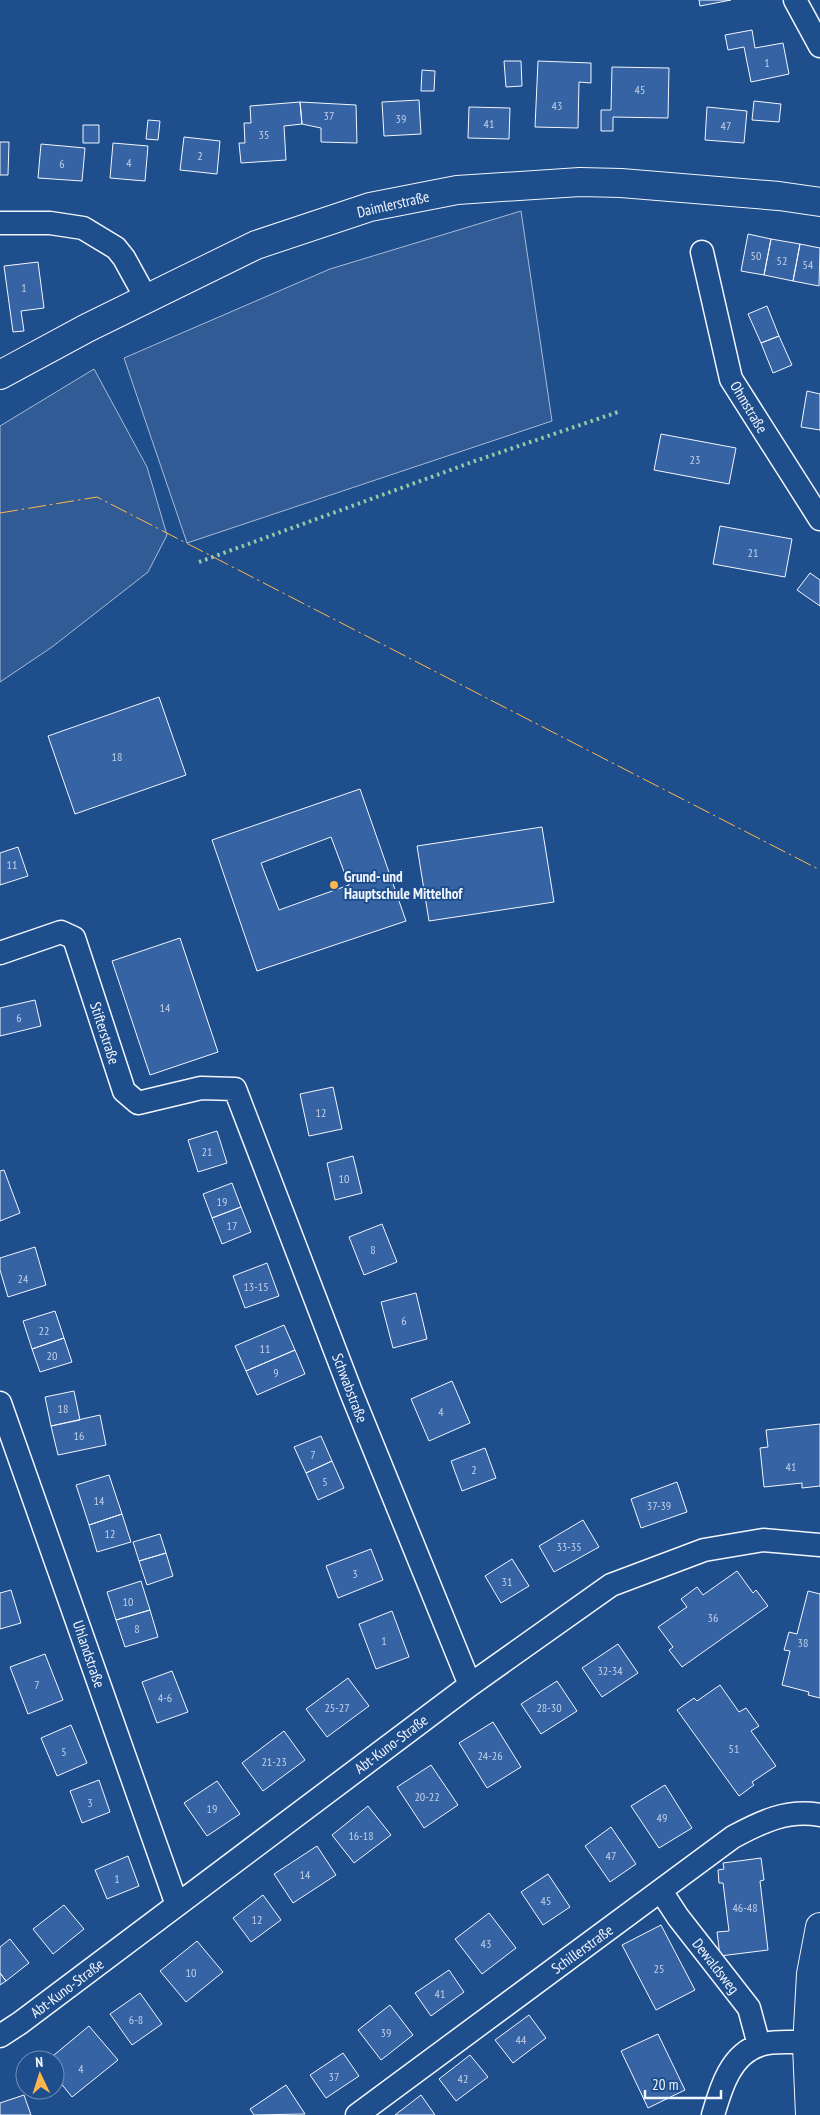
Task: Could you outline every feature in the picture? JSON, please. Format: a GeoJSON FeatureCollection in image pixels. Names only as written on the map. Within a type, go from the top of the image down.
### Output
{"type":"FeatureCollection","features":[{"type":"Feature","properties":{"kind":"main road","name":"Daimlerstraße"},"geometry":{"type":"LineString","coordinates":[[0,375],[146,298],[256,245],[370,208],[457,190],[580,182],[622,183],[779,196],[820,202]]}},
{"type":"Feature","properties":{"kind":"main road"},"geometry":{"type":"LineString","coordinates":[[810,2115],[807,2042],[820,1927]]}},
{"type":"Feature","properties":{"kind":"street"},"geometry":{"type":"LineString","coordinates":[[795,0],[820,46]]}},
{"type":"Feature","properties":{"kind":"street"},"geometry":{"type":"LineString","coordinates":[[0,223],[50,223],[83,228],[116,248],[124,258],[146,298]]}},
{"type":"Feature","properties":{"kind":"street","name":"Ohmstraße"},"geometry":{"type":"LineString","coordinates":[[702,252],[731,379],[820,519]]}},
{"type":"Feature","properties":{"kind":"street","name":"Stifterstraße"},"geometry":{"type":"LineString","coordinates":[[0,953],[61,932],[74,938],[124,1092],[138,1103],[201,1088],[235,1089]]}},
{"type":"Feature","properties":{"kind":"street","name":"Schwabstraße"},"geometry":{"type":"LineString","coordinates":[[235,1089],[348,1383],[470,1685]]}},
{"type":"Feature","properties":{"kind":"street","name":"Uhlandstraße"},"geometry":{"type":"LineString","coordinates":[[0,1403],[177,1904]]}},
{"type":"Feature","properties":{"kind":"street","name":"Abt-Kuno-Straße"},"geometry":{"type":"LineString","coordinates":[[0,2036],[20,2023],[470,1685],[611,1585],[704,1550],[763,1540],[820,1545]]}},
{"type":"Feature","properties":{"kind":"street","name":"Schillerstraße"},"geometry":{"type":"LineString","coordinates":[[357,2115],[733,1837],[765,1820],[795,1813],[820,1815]]}},
{"type":"Feature","properties":{"kind":"street","name":"Dewaldsweg"},"geometry":{"type":"LineString","coordinates":[[661,1890],[684,1925],[749,2008],[759,2046]]}},
{"type":"Feature","properties":{"kind":"street"},"geometry":{"type":"LineString","coordinates":[[713,2115],[731,2068],[744,2051],[759,2046],[807,2042]]}},
{"type":"Feature","properties":{"kind":"shaded area"},"geometry":{"type":"Polygon","coordinates":[[[521,211],[552,421],[187,543],[124,358],[330,269],[521,211]]]}},
{"type":"Feature","properties":{"kind":"shaded area"},"geometry":{"type":"Polygon","coordinates":[[[94,369],[147,467],[167,535],[148,572],[52,647],[0,682],[0,426],[94,369]]]}},
{"type":"Feature","properties":{"kind":"building"},"geometry":{"type":"Polygon","coordinates":[[[699,0],[731,0],[700,6],[699,0]]]}},
{"type":"Feature","properties":{"kind":"building"},"geometry":{"type":"Polygon","coordinates":[[[752,30],[755,48],[783,43],[789,74],[751,82],[744,47],[728,50],[725,35],[752,30]]]}},
{"type":"Feature","properties":{"kind":"building"},"geometry":{"type":"Polygon","coordinates":[[[504,61],[521,61],[522,86],[506,87],[504,61]]]}},
{"type":"Feature","properties":{"kind":"building"},"geometry":{"type":"Polygon","coordinates":[[[538,61],[591,63],[591,83],[579,82],[578,128],[535,127],[538,61]]]}},
{"type":"Feature","properties":{"kind":"building"},"geometry":{"type":"Polygon","coordinates":[[[612,67],[669,68],[668,118],[613,117],[613,131],[601,131],[601,110],[611,110],[612,67]]]}},
{"type":"Feature","properties":{"kind":"building"},"geometry":{"type":"Polygon","coordinates":[[[422,70],[435,71],[434,91],[421,91],[422,70]]]}},
{"type":"Feature","properties":{"kind":"building"},"geometry":{"type":"Polygon","coordinates":[[[419,100],[421,134],[384,136],[382,102],[419,100]]]}},
{"type":"Feature","properties":{"kind":"building"},"geometry":{"type":"Polygon","coordinates":[[[754,101],[781,104],[779,122],[752,120],[754,101]]]}},
{"type":"Feature","properties":{"kind":"building"},"geometry":{"type":"Polygon","coordinates":[[[300,102],[356,105],[357,143],[321,142],[321,128],[302,124],[300,102]]]}},
{"type":"Feature","properties":{"kind":"building"},"geometry":{"type":"Polygon","coordinates":[[[300,102],[302,124],[284,126],[286,160],[241,163],[239,143],[245,143],[244,123],[251,123],[250,106],[300,102]]]}},
{"type":"Feature","properties":{"kind":"building"},"geometry":{"type":"Polygon","coordinates":[[[469,107],[510,108],[509,139],[468,138],[469,107]]]}},
{"type":"Feature","properties":{"kind":"building"},"geometry":{"type":"Polygon","coordinates":[[[707,107],[747,111],[744,143],[705,140],[707,107]]]}},
{"type":"Feature","properties":{"kind":"building"},"geometry":{"type":"Polygon","coordinates":[[[148,120],[160,121],[158,140],[146,139],[148,120]]]}},
{"type":"Feature","properties":{"kind":"building"},"geometry":{"type":"Polygon","coordinates":[[[83,125],[99,125],[99,143],[83,143],[83,125]]]}},
{"type":"Feature","properties":{"kind":"building"},"geometry":{"type":"Polygon","coordinates":[[[184,137],[220,141],[217,174],[180,170],[184,137]]]}},
{"type":"Feature","properties":{"kind":"building"},"geometry":{"type":"Polygon","coordinates":[[[0,142],[9,142],[8,175],[0,175],[0,142]]]}},
{"type":"Feature","properties":{"kind":"building"},"geometry":{"type":"Polygon","coordinates":[[[113,143],[148,146],[145,181],[110,178],[113,143]]]}},
{"type":"Feature","properties":{"kind":"building"},"geometry":{"type":"Polygon","coordinates":[[[41,144],[85,148],[82,181],[38,178],[41,144]]]}},
{"type":"Feature","properties":{"kind":"building"},"geometry":{"type":"Polygon","coordinates":[[[748,234],[771,239],[764,275],[741,271],[748,234]]]}},
{"type":"Feature","properties":{"kind":"building"},"geometry":{"type":"Polygon","coordinates":[[[771,239],[800,244],[793,281],[764,275],[771,239]]]}},
{"type":"Feature","properties":{"kind":"building"},"geometry":{"type":"Polygon","coordinates":[[[800,244],[820,248],[819,286],[793,281],[800,244]]]}},
{"type":"Feature","properties":{"kind":"building"},"geometry":{"type":"Polygon","coordinates":[[[38,262],[44,308],[21,311],[24,331],[13,332],[4,266],[38,262]]]}},
{"type":"Feature","properties":{"kind":"building"},"geometry":{"type":"Polygon","coordinates":[[[767,306],[779,336],[761,343],[748,314],[767,306]]]}},
{"type":"Feature","properties":{"kind":"building"},"geometry":{"type":"Polygon","coordinates":[[[779,336],[792,365],[773,373],[761,343],[779,336]]]}},
{"type":"Feature","properties":{"kind":"building"},"geometry":{"type":"Polygon","coordinates":[[[807,391],[820,394],[820,430],[801,427],[807,391]]]}},
{"type":"Feature","properties":{"kind":"building"},"geometry":{"type":"Polygon","coordinates":[[[661,434],[736,448],[729,484],[654,470],[661,434]]]}},
{"type":"Feature","properties":{"kind":"building"},"geometry":{"type":"Polygon","coordinates":[[[720,526],[792,539],[785,577],[713,564],[720,526]]]}},
{"type":"Feature","properties":{"kind":"building"},"geometry":{"type":"Polygon","coordinates":[[[810,573],[820,580],[820,606],[797,590],[810,573]]]}},
{"type":"Feature","properties":{"kind":"building"},"geometry":{"type":"Polygon","coordinates":[[[159,697],[186,775],[75,814],[48,736],[159,697]]]}},
{"type":"Feature","properties":{"kind":"building"},"geometry":{"type":"Polygon","coordinates":[[[360,789],[406,921],[257,971],[212,840],[360,789]],[[331,837],[261,863],[279,910],[349,885],[331,837]]]}},
{"type":"Feature","properties":{"kind":"building"},"geometry":{"type":"Polygon","coordinates":[[[542,827],[554,902],[429,921],[417,846],[542,827]]]}},
{"type":"Feature","properties":{"kind":"building"},"geometry":{"type":"Polygon","coordinates":[[[18,847],[28,876],[0,885],[0,853],[18,847]]]}},
{"type":"Feature","properties":{"kind":"building"},"geometry":{"type":"Polygon","coordinates":[[[180,938],[218,1052],[150,1075],[112,961],[180,938]]]}},
{"type":"Feature","properties":{"kind":"building"},"geometry":{"type":"Polygon","coordinates":[[[35,1000],[41,1026],[0,1036],[0,1008],[35,1000]]]}},
{"type":"Feature","properties":{"kind":"building"},"geometry":{"type":"Polygon","coordinates":[[[333,1087],[342,1129],[309,1136],[300,1094],[333,1087]]]}},
{"type":"Feature","properties":{"kind":"building"},"geometry":{"type":"Polygon","coordinates":[[[217,1131],[227,1163],[198,1172],[188,1140],[217,1131]]]}},
{"type":"Feature","properties":{"kind":"building"},"geometry":{"type":"Polygon","coordinates":[[[353,1156],[362,1193],[335,1200],[327,1163],[353,1156]]]}},
{"type":"Feature","properties":{"kind":"building"},"geometry":{"type":"Polygon","coordinates":[[[4,1170],[20,1213],[0,1221],[0,1171],[4,1170]]]}},
{"type":"Feature","properties":{"kind":"building"},"geometry":{"type":"Polygon","coordinates":[[[232,1183],[241,1207],[212,1218],[203,1194],[232,1183]]]}},
{"type":"Feature","properties":{"kind":"building"},"geometry":{"type":"Polygon","coordinates":[[[241,1207],[251,1232],[222,1244],[212,1218],[241,1207]]]}},
{"type":"Feature","properties":{"kind":"building"},"geometry":{"type":"Polygon","coordinates":[[[382,1224],[397,1262],[364,1275],[349,1237],[382,1224]]]}},
{"type":"Feature","properties":{"kind":"building"},"geometry":{"type":"Polygon","coordinates":[[[35,1247],[46,1285],[8,1297],[0,1270],[0,1258],[35,1247]]]}},
{"type":"Feature","properties":{"kind":"building"},"geometry":{"type":"Polygon","coordinates":[[[267,1263],[279,1296],[245,1308],[233,1276],[267,1263]]]}},
{"type":"Feature","properties":{"kind":"building"},"geometry":{"type":"Polygon","coordinates":[[[416,1293],[427,1339],[393,1348],[381,1302],[416,1293]]]}},
{"type":"Feature","properties":{"kind":"building"},"geometry":{"type":"Polygon","coordinates":[[[55,1311],[64,1338],[32,1349],[23,1321],[55,1311]]]}},
{"type":"Feature","properties":{"kind":"building"},"geometry":{"type":"Polygon","coordinates":[[[284,1325],[295,1350],[246,1371],[235,1346],[284,1325]]]}},
{"type":"Feature","properties":{"kind":"building"},"geometry":{"type":"Polygon","coordinates":[[[64,1338],[72,1362],[40,1372],[32,1349],[64,1338]]]}},
{"type":"Feature","properties":{"kind":"building"},"geometry":{"type":"Polygon","coordinates":[[[295,1350],[305,1374],[257,1395],[246,1371],[295,1350]]]}},
{"type":"Feature","properties":{"kind":"building"},"geometry":{"type":"Polygon","coordinates":[[[452,1381],[470,1423],[429,1441],[411,1399],[452,1381]]]}},
{"type":"Feature","properties":{"kind":"building"},"geometry":{"type":"Polygon","coordinates":[[[74,1391],[80,1420],[51,1426],[45,1397],[74,1391]]]}},
{"type":"Feature","properties":{"kind":"building"},"geometry":{"type":"Polygon","coordinates":[[[100,1415],[106,1445],[58,1455],[51,1426],[100,1415]]]}},
{"type":"Feature","properties":{"kind":"building"},"geometry":{"type":"Polygon","coordinates":[[[820,1424],[820,1486],[802,1488],[802,1483],[764,1487],[760,1448],[768,1447],[766,1430],[820,1424]]]}},
{"type":"Feature","properties":{"kind":"building"},"geometry":{"type":"Polygon","coordinates":[[[321,1436],[332,1461],[306,1473],[294,1447],[321,1436]]]}},
{"type":"Feature","properties":{"kind":"building"},"geometry":{"type":"Polygon","coordinates":[[[485,1448],[496,1478],[462,1491],[451,1461],[485,1448]]]}},
{"type":"Feature","properties":{"kind":"building"},"geometry":{"type":"Polygon","coordinates":[[[332,1461],[344,1488],[318,1500],[306,1473],[332,1461]]]}},
{"type":"Feature","properties":{"kind":"building"},"geometry":{"type":"Polygon","coordinates":[[[109,1475],[122,1514],[89,1525],[76,1485],[109,1475]]]}},
{"type":"Feature","properties":{"kind":"building"},"geometry":{"type":"Polygon","coordinates":[[[677,1482],[687,1512],[641,1528],[631,1499],[677,1482]]]}},
{"type":"Feature","properties":{"kind":"building"},"geometry":{"type":"Polygon","coordinates":[[[122,1514],[131,1542],[97,1552],[89,1525],[122,1514]]]}},
{"type":"Feature","properties":{"kind":"building"},"geometry":{"type":"Polygon","coordinates":[[[583,1520],[599,1547],[554,1572],[539,1546],[583,1520]]]}},
{"type":"Feature","properties":{"kind":"building"},"geometry":{"type":"Polygon","coordinates":[[[160,1534],[166,1553],[139,1561],[133,1542],[160,1534]]]}},
{"type":"Feature","properties":{"kind":"building"},"geometry":{"type":"Polygon","coordinates":[[[371,1549],[383,1580],[338,1598],[326,1566],[371,1549]]]}},
{"type":"Feature","properties":{"kind":"building"},"geometry":{"type":"Polygon","coordinates":[[[166,1553],[173,1576],[147,1585],[139,1561],[166,1553]]]}},
{"type":"Feature","properties":{"kind":"building"},"geometry":{"type":"Polygon","coordinates":[[[512,1559],[529,1586],[501,1603],[485,1576],[512,1559]]]}},
{"type":"Feature","properties":{"kind":"building"},"geometry":{"type":"Polygon","coordinates":[[[737,1571],[753,1593],[756,1590],[768,1606],[682,1667],[669,1650],[673,1647],[658,1627],[687,1607],[681,1599],[697,1587],[703,1595],[737,1571]]]}},
{"type":"Feature","properties":{"kind":"building"},"geometry":{"type":"Polygon","coordinates":[[[141,1581],[150,1610],[116,1620],[107,1592],[141,1581]]]}},
{"type":"Feature","properties":{"kind":"building"},"geometry":{"type":"Polygon","coordinates":[[[11,1590],[21,1623],[0,1629],[0,1593],[11,1590]]]}},
{"type":"Feature","properties":{"kind":"building"},"geometry":{"type":"Polygon","coordinates":[[[808,1591],[820,1594],[820,1698],[808,1695],[809,1692],[782,1685],[790,1651],[784,1650],[789,1632],[797,1634],[808,1591]]]}},
{"type":"Feature","properties":{"kind":"building"},"geometry":{"type":"Polygon","coordinates":[[[150,1610],[158,1637],[125,1647],[116,1620],[150,1610]]]}},
{"type":"Feature","properties":{"kind":"building"},"geometry":{"type":"Polygon","coordinates":[[[392,1611],[409,1657],[376,1669],[359,1624],[392,1611]]]}},
{"type":"Feature","properties":{"kind":"building"},"geometry":{"type":"Polygon","coordinates":[[[618,1644],[638,1673],[602,1697],[582,1668],[618,1644]]]}},
{"type":"Feature","properties":{"kind":"building"},"geometry":{"type":"Polygon","coordinates":[[[45,1654],[63,1700],[28,1714],[10,1667],[45,1654]]]}},
{"type":"Feature","properties":{"kind":"building"},"geometry":{"type":"Polygon","coordinates":[[[172,1671],[188,1712],[157,1723],[142,1682],[172,1671]]]}},
{"type":"Feature","properties":{"kind":"building"},"geometry":{"type":"Polygon","coordinates":[[[348,1678],[369,1706],[327,1737],[306,1709],[348,1678]]]}},
{"type":"Feature","properties":{"kind":"building"},"geometry":{"type":"Polygon","coordinates":[[[557,1681],[577,1711],[541,1734],[521,1704],[557,1681]]]}},
{"type":"Feature","properties":{"kind":"building"},"geometry":{"type":"Polygon","coordinates":[[[720,1685],[739,1712],[746,1708],[759,1726],[751,1731],[776,1766],[752,1782],[754,1785],[739,1796],[677,1710],[694,1698],[697,1701],[720,1685]]]}},
{"type":"Feature","properties":{"kind":"building"},"geometry":{"type":"Polygon","coordinates":[[[493,1722],[521,1767],[487,1788],[459,1743],[493,1722]]]}},
{"type":"Feature","properties":{"kind":"building"},"geometry":{"type":"Polygon","coordinates":[[[71,1725],[87,1763],[57,1776],[41,1738],[71,1725]]]}},
{"type":"Feature","properties":{"kind":"building"},"geometry":{"type":"Polygon","coordinates":[[[284,1731],[305,1760],[263,1791],[242,1763],[284,1731]]]}},
{"type":"Feature","properties":{"kind":"building"},"geometry":{"type":"Polygon","coordinates":[[[431,1765],[458,1805],[424,1828],[397,1787],[431,1765]]]}},
{"type":"Feature","properties":{"kind":"building"},"geometry":{"type":"Polygon","coordinates":[[[99,1780],[110,1812],[82,1823],[70,1791],[99,1780]]]}},
{"type":"Feature","properties":{"kind":"building"},"geometry":{"type":"Polygon","coordinates":[[[217,1781],[240,1814],[207,1836],[184,1803],[217,1781]]]}},
{"type":"Feature","properties":{"kind":"building"},"geometry":{"type":"Polygon","coordinates":[[[665,1785],[692,1828],[659,1848],[631,1806],[665,1785]]]}},
{"type":"Feature","properties":{"kind":"building"},"geometry":{"type":"Polygon","coordinates":[[[368,1806],[391,1835],[354,1863],[332,1835],[368,1806]]]}},
{"type":"Feature","properties":{"kind":"building"},"geometry":{"type":"Polygon","coordinates":[[[611,1827],[636,1864],[610,1882],[585,1846],[611,1827]]]}},
{"type":"Feature","properties":{"kind":"building"},"geometry":{"type":"Polygon","coordinates":[[[317,1846],[336,1875],[293,1903],[274,1874],[317,1846]]]}},
{"type":"Feature","properties":{"kind":"building"},"geometry":{"type":"Polygon","coordinates":[[[128,1856],[139,1886],[107,1899],[95,1870],[128,1856]]]}},
{"type":"Feature","properties":{"kind":"building"},"geometry":{"type":"Polygon","coordinates":[[[761,1858],[764,1880],[760,1881],[768,1950],[720,1956],[717,1932],[729,1931],[723,1883],[719,1883],[718,1870],[724,1869],[723,1863],[761,1858]]]}},
{"type":"Feature","properties":{"kind":"building"},"geometry":{"type":"Polygon","coordinates":[[[548,1874],[570,1907],[543,1925],[521,1892],[548,1874]]]}},
{"type":"Feature","properties":{"kind":"building"},"geometry":{"type":"Polygon","coordinates":[[[263,1895],[281,1920],[251,1942],[233,1918],[263,1895]]]}},
{"type":"Feature","properties":{"kind":"building"},"geometry":{"type":"Polygon","coordinates":[[[64,1905],[84,1929],[53,1954],[33,1929],[64,1905]]]}},
{"type":"Feature","properties":{"kind":"building"},"geometry":{"type":"Polygon","coordinates":[[[489,1913],[516,1948],[482,1974],[455,1939],[489,1913]]]}},
{"type":"Feature","properties":{"kind":"building"},"geometry":{"type":"Polygon","coordinates":[[[661,1925],[695,1990],[656,2010],[622,1945],[661,1925]]]}},
{"type":"Feature","properties":{"kind":"building"},"geometry":{"type":"Polygon","coordinates":[[[10,1939],[29,1963],[6,1981],[0,1973],[0,1947],[10,1939]]]}},
{"type":"Feature","properties":{"kind":"building"},"geometry":{"type":"Polygon","coordinates":[[[197,1941],[223,1972],[186,2002],[160,1971],[197,1941]]]}},
{"type":"Feature","properties":{"kind":"building"},"geometry":{"type":"Polygon","coordinates":[[[449,1970],[464,1992],[431,2016],[415,1993],[449,1970]]]}},
{"type":"Feature","properties":{"kind":"building"},"geometry":{"type":"Polygon","coordinates":[[[0,1973],[6,1981],[0,1985],[0,1973]]]}},
{"type":"Feature","properties":{"kind":"building"},"geometry":{"type":"Polygon","coordinates":[[[140,1993],[162,2024],[132,2045],[110,2014],[140,1993]]]}},
{"type":"Feature","properties":{"kind":"building"},"geometry":{"type":"Polygon","coordinates":[[[390,2005],[413,2035],[381,2060],[358,2030],[390,2005]]]}},
{"type":"Feature","properties":{"kind":"building"},"geometry":{"type":"Polygon","coordinates":[[[529,2015],[546,2038],[513,2063],[495,2040],[529,2015]]]}},
{"type":"Feature","properties":{"kind":"building"},"geometry":{"type":"Polygon","coordinates":[[[89,2026],[118,2060],[72,2097],[65,2088],[65,2050],[60,2050],[89,2026]]]}},
{"type":"Feature","properties":{"kind":"building"},"geometry":{"type":"Polygon","coordinates":[[[658,2034],[685,2090],[648,2108],[621,2051],[658,2034]]]}},
{"type":"Feature","properties":{"kind":"building"},"geometry":{"type":"Polygon","coordinates":[[[343,2053],[359,2076],[326,2098],[310,2075],[343,2053]]]}},
{"type":"Feature","properties":{"kind":"building"},"geometry":{"type":"Polygon","coordinates":[[[470,2055],[488,2077],[456,2101],[439,2079],[470,2055]]]}},
{"type":"Feature","properties":{"kind":"building"},"geometry":{"type":"Polygon","coordinates":[[[286,2085],[305,2114],[254,2115],[250,2109],[286,2085]]]}},
{"type":"Feature","properties":{"kind":"building"},"geometry":{"type":"Polygon","coordinates":[[[421,2095],[435,2115],[395,2115],[421,2095]]]}},
{"type":"Feature","properties":{"kind":"building"},"geometry":{"type":"Polygon","coordinates":[[[15,2098],[15,2100],[26,2100],[31,2115],[0,2115],[0,2103],[15,2098]]]}},
{"type":"Feature","properties":{"kind":"hedge"},"geometry":{"type":"LineString","coordinates":[[199,562],[475,461],[618,412]]}},
{"type":"Feature","properties":{"kind":"power"},"geometry":{"type":"LineString","coordinates":[[0,513],[97,497],[820,870]]}},
{"type":"Feature","properties":{"kind":"place","name":"Grund- und Hauptschule Mittelhof"},"geometry":{"type":"Point","coordinates":[334,885]}}]}
